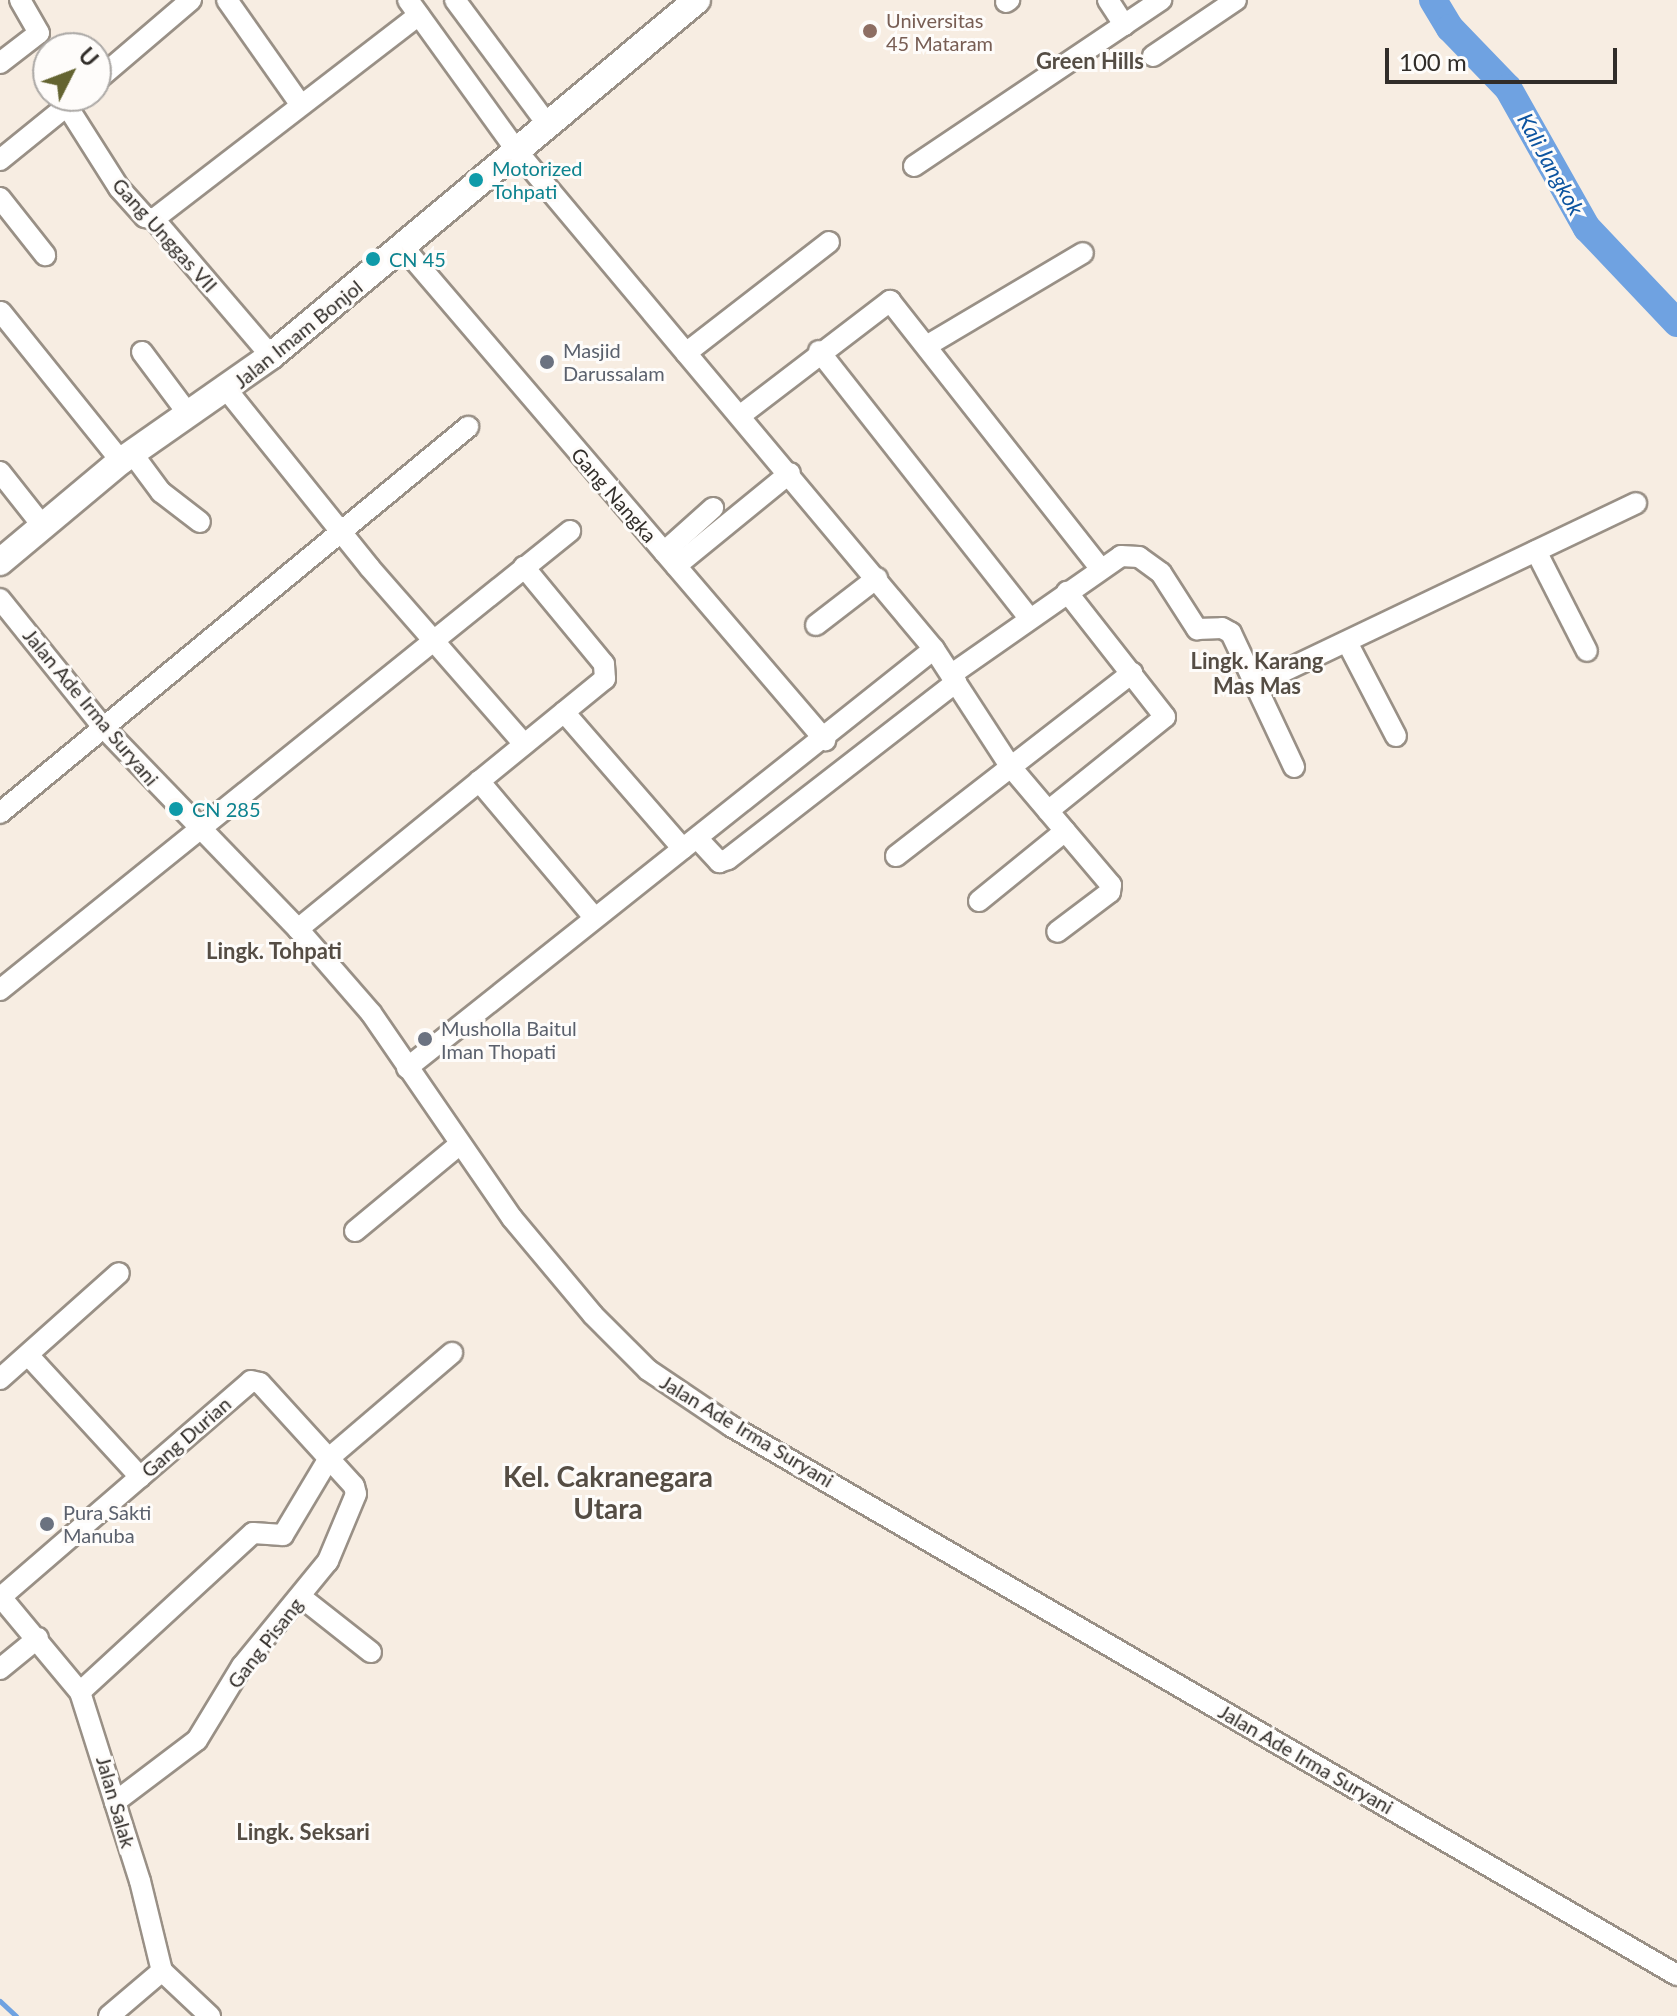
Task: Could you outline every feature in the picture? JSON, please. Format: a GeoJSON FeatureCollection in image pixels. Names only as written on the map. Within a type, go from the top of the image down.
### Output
{"type":"FeatureCollection","features":[{"type":"Feature","properties":{"kind":"main road","name":"Jalan Imam Bonjol"},"geometry":{"type":"LineString","coordinates":[[0,562],[41,524],[127,457],[227,390],[271,356],[404,248],[695,1]]}},
{"type":"Feature","properties":{"kind":"street"},"geometry":{"type":"LineString","coordinates":[[0,63],[39,33],[20,0]]}},
{"type":"Feature","properties":{"kind":"street"},"geometry":{"type":"LineString","coordinates":[[112,67],[191,0]]}},
{"type":"Feature","properties":{"kind":"street"},"geometry":{"type":"LineString","coordinates":[[227,0],[300,104]]}},
{"type":"Feature","properties":{"kind":"street"},"geometry":{"type":"LineString","coordinates":[[455,0],[547,124]]}},
{"type":"Feature","properties":{"kind":"street"},"geometry":{"type":"LineString","coordinates":[[1108,0],[1124,25]]}},
{"type":"Feature","properties":{"kind":"street"},"geometry":{"type":"LineString","coordinates":[[914,166],[1161,0]]}},
{"type":"Feature","properties":{"kind":"street"},"geometry":{"type":"LineString","coordinates":[[1153,56],[1236,0]]}},
{"type":"Feature","properties":{"kind":"street"},"geometry":{"type":"LineString","coordinates":[[154,219],[300,104],[413,8],[516,150],[790,473],[934,649],[1010,766],[1112,888],[1057,932]]}},
{"type":"Feature","properties":{"kind":"street"},"geometry":{"type":"LineString","coordinates":[[0,160],[59,112]]}},
{"type":"Feature","properties":{"kind":"street","name":"Gang Unggas VII"},"geometry":{"type":"LineString","coordinates":[[79,112],[119,188],[145,217],[154,219],[271,356]]}},
{"type":"Feature","properties":{"kind":"street"},"geometry":{"type":"LineString","coordinates":[[0,198],[45,255]]}},
{"type":"Feature","properties":{"kind":"street"},"geometry":{"type":"LineString","coordinates":[[686,353],[829,242]]}},
{"type":"Feature","properties":{"kind":"street","name":"Gang Nangka"},"geometry":{"type":"LineString","coordinates":[[404,248],[825,740]]}},
{"type":"Feature","properties":{"kind":"street"},"geometry":{"type":"LineString","coordinates":[[928,345],[1083,253]]}},
{"type":"Feature","properties":{"kind":"street"},"geometry":{"type":"LineString","coordinates":[[741,415],[885,301],[895,304],[1101,569]]}},
{"type":"Feature","properties":{"kind":"street"},"geometry":{"type":"LineString","coordinates":[[1,312],[127,457],[161,492],[200,522]]}},
{"type":"Feature","properties":{"kind":"street"},"geometry":{"type":"LineString","coordinates":[[819,351],[1029,618]]}},
{"type":"Feature","properties":{"kind":"street"},"geometry":{"type":"LineString","coordinates":[[142,352],[189,415]]}},
{"type":"Feature","properties":{"kind":"street"},"geometry":{"type":"LineString","coordinates":[[227,390],[431,640],[524,744]]}},
{"type":"Feature","properties":{"kind":"street"},"geometry":{"type":"LineString","coordinates":[[0,813],[468,427]]}},
{"type":"Feature","properties":{"kind":"street"},"geometry":{"type":"LineString","coordinates":[[0,472],[41,524]]}},
{"type":"Feature","properties":{"kind":"street"},"geometry":{"type":"LineString","coordinates":[[670,559],[790,473]]}},
{"type":"Feature","properties":{"kind":"street"},"geometry":{"type":"LineString","coordinates":[[1257,684],[1636,503]]}},
{"type":"Feature","properties":{"kind":"street"},"geometry":{"type":"LineString","coordinates":[[670,559],[713,508]]}},
{"type":"Feature","properties":{"kind":"street"},"geometry":{"type":"LineString","coordinates":[[0,990],[570,531]]}},
{"type":"Feature","properties":{"kind":"street"},"geometry":{"type":"LineString","coordinates":[[1536,551],[1587,651]]}},
{"type":"Feature","properties":{"kind":"street"},"geometry":{"type":"LineString","coordinates":[[564,712],[690,843],[719,862],[728,859],[1029,618],[1121,556],[1151,563],[1197,629],[1231,633],[1294,767]]}},
{"type":"Feature","properties":{"kind":"street"},"geometry":{"type":"LineString","coordinates":[[298,929],[603,681],[606,670],[524,567]]}},
{"type":"Feature","properties":{"kind":"street"},"geometry":{"type":"LineString","coordinates":[[816,625],[877,578]]}},
{"type":"Feature","properties":{"kind":"street"},"geometry":{"type":"LineString","coordinates":[[1048,811],[1165,720],[1067,592]]}},
{"type":"Feature","properties":{"kind":"street","name":"Jalan Ade Irma Suryani"},"geometry":{"type":"LineString","coordinates":[[0,599],[102,726],[199,830],[298,929],[371,1013],[460,1144],[551,1267],[620,1344],[676,1391],[1677,1975]]}},
{"type":"Feature","properties":{"kind":"street"},"geometry":{"type":"LineString","coordinates":[[1347,642],[1396,736]]}},
{"type":"Feature","properties":{"kind":"street"},"geometry":{"type":"LineString","coordinates":[[407,1068],[593,916],[825,740],[934,649]]}},
{"type":"Feature","properties":{"kind":"street"},"geometry":{"type":"LineString","coordinates":[[896,856],[1132,673]]}},
{"type":"Feature","properties":{"kind":"street"},"geometry":{"type":"LineString","coordinates":[[479,781],[593,916]]}},
{"type":"Feature","properties":{"kind":"street"},"geometry":{"type":"LineString","coordinates":[[979,901],[1065,831]]}},
{"type":"Feature","properties":{"kind":"street"},"geometry":{"type":"LineString","coordinates":[[355,1231],[460,1144]]}},
{"type":"Feature","properties":{"kind":"street"},"geometry":{"type":"LineString","coordinates":[[0,1379],[119,1273]]}},
{"type":"Feature","properties":{"kind":"street"},"geometry":{"type":"LineString","coordinates":[[80,1692],[253,1533],[283,1535],[329,1458],[452,1353]]}},
{"type":"Feature","properties":{"kind":"street"},"geometry":{"type":"LineString","coordinates":[[28,1355],[140,1477]]}},
{"type":"Feature","properties":{"kind":"street","name":"Gang Durian"},"geometry":{"type":"LineString","coordinates":[[1,1597],[246,1384],[254,1381],[264,1388],[329,1458]]}},
{"type":"Feature","properties":{"kind":"street","name":"Gang Pisang"},"geometry":{"type":"LineString","coordinates":[[115,1802],[197,1740],[242,1666],[328,1561],[355,1497],[354,1486],[329,1458]]}},
{"type":"Feature","properties":{"kind":"street","name":"Jalan Salak"},"geometry":{"type":"LineString","coordinates":[[1,1597],[80,1692],[115,1802],[162,1971]]}},
{"type":"Feature","properties":{"kind":"street"},"geometry":{"type":"LineString","coordinates":[[301,1597],[371,1652]]}},
{"type":"Feature","properties":{"kind":"street"},"geometry":{"type":"LineString","coordinates":[[0,1669],[38,1638]]}},
{"type":"Feature","properties":{"kind":"street"},"geometry":{"type":"LineString","coordinates":[[109,2016],[162,1971],[210,2016]]}},
{"type":"Feature","properties":{"kind":"waterway","name":"Kali Jangkok"},"geometry":{"type":"LineString","coordinates":[[1433,0],[1450,28],[1508,88],[1587,228],[1677,323]]}},
{"type":"Feature","properties":{"kind":"waterway"},"geometry":{"type":"LineString","coordinates":[[0,2001],[16,2016]]}},
{"type":"Feature","properties":{"kind":"place","name":"Universitas 45 Mataram"},"geometry":{"type":"Point","coordinates":[870,31]}},
{"type":"Feature","properties":{"kind":"place","name":"Motorized Tohpati"},"geometry":{"type":"Point","coordinates":[476,180]}},
{"type":"Feature","properties":{"kind":"place","name":"CN 45"},"geometry":{"type":"Point","coordinates":[373,259]}},
{"type":"Feature","properties":{"kind":"place","name":"Masjid Darussalam"},"geometry":{"type":"Point","coordinates":[547,362]}},
{"type":"Feature","properties":{"kind":"place","name":"CN 285"},"geometry":{"type":"Point","coordinates":[176,809]}},
{"type":"Feature","properties":{"kind":"place","name":"Musholla Baitul Iman Thopati"},"geometry":{"type":"Point","coordinates":[425,1039]}},
{"type":"Feature","properties":{"kind":"place","name":"Pura Sakti Manuba"},"geometry":{"type":"Point","coordinates":[47,1524]}},
{"type":"Feature","properties":{"kind":"district","name":"Green Hills"},"geometry":{"type":"Point","coordinates":[1090,61]}},
{"type":"Feature","properties":{"kind":"district","name":"Lingk. Karang Mas Mas"},"geometry":{"type":"Point","coordinates":[1257,672]}},
{"type":"Feature","properties":{"kind":"district","name":"Lingk. Tohpati"},"geometry":{"type":"Point","coordinates":[274,951]}},
{"type":"Feature","properties":{"kind":"district","name":"Kel. Cakranegara Utara"},"geometry":{"type":"Point","coordinates":[608,1492]}},
{"type":"Feature","properties":{"kind":"district","name":"Lingk. Seksari"},"geometry":{"type":"Point","coordinates":[303,1832]}}]}
